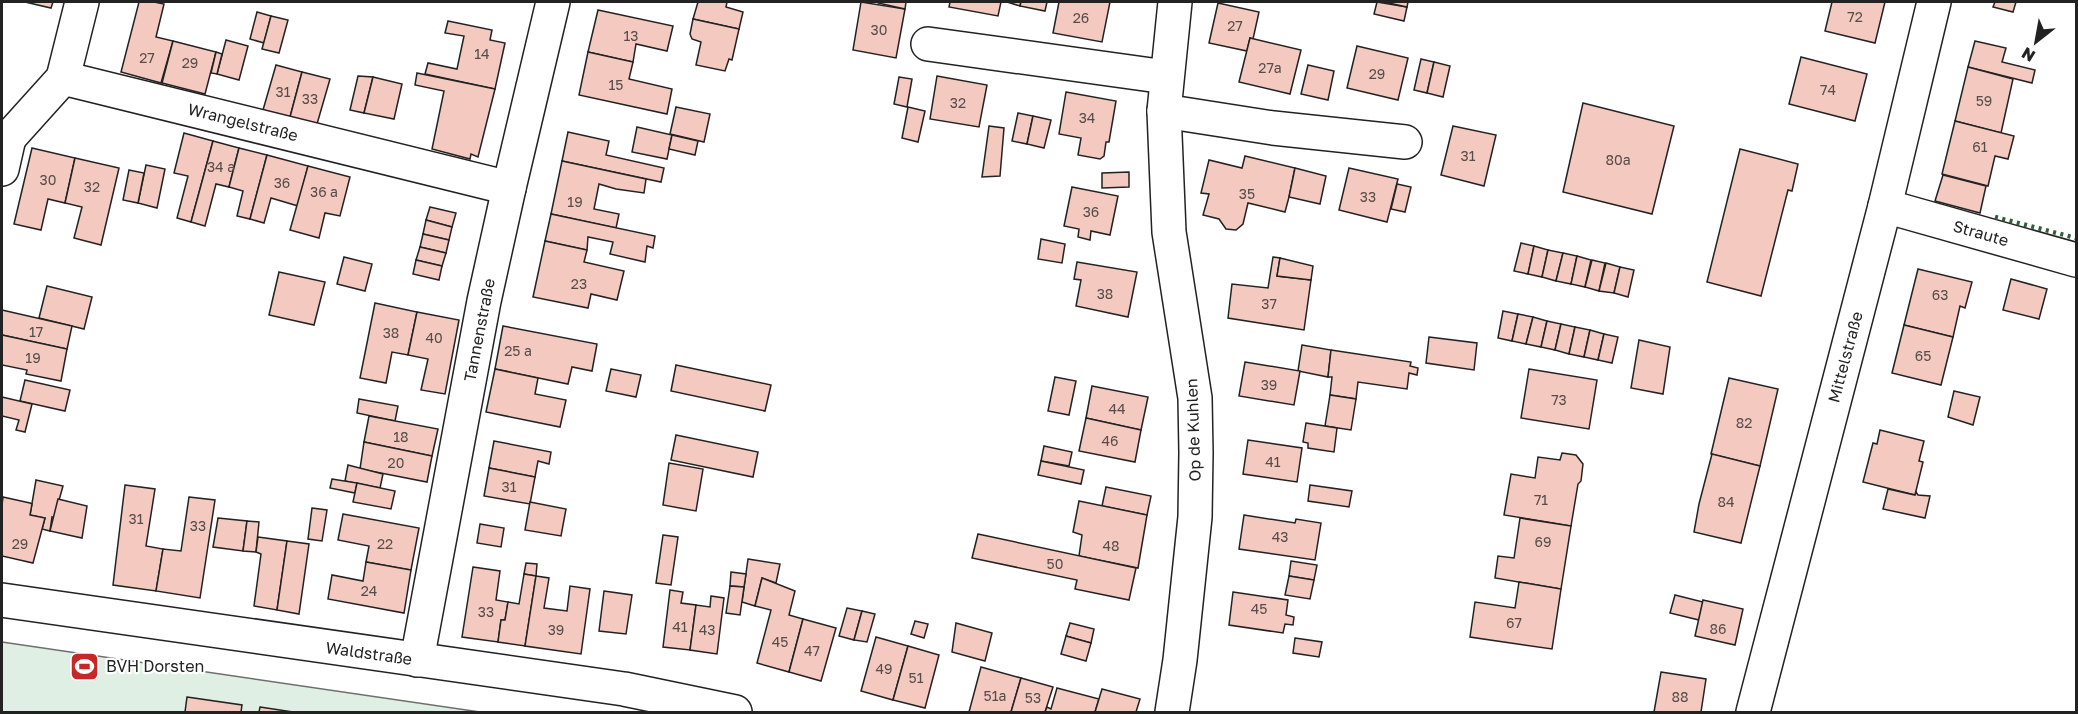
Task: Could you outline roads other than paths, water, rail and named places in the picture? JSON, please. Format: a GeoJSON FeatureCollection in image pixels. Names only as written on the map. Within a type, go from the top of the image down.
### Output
{"type":"FeatureCollection","features":[{"type":"Feature","properties":{"kind":"street"},"geometry":{"type":"LineString","coordinates":[[2,170],[5,137],[63,78],[82,2]]}},
{"type":"Feature","properties":{"kind":"street","name":"Tannenstraße"},"geometry":{"type":"LineString","coordinates":[[417,660],[484,301],[554,2]]}},
{"type":"Feature","properties":{"kind":"street","name":"Op de Kuhlen"},"geometry":{"type":"LineString","coordinates":[[1172,712],[1180,660],[1195,517],[1196,453],[1195,398],[1169,232],[1164,111],[1174,2]]}},
{"type":"Feature","properties":{"kind":"street","name":"Mittelstraße"},"geometry":{"type":"LineString","coordinates":[[1752,712],[1885,206],[1934,2]]}},
{"type":"Feature","properties":{"kind":"street"},"geometry":{"type":"LineString","coordinates":[[928,44],[1166,77]]}},
{"type":"Feature","properties":{"kind":"street","name":"Wrangelstraße"},"geometry":{"type":"LineString","coordinates":[[63,78],[509,188]]}},
{"type":"Feature","properties":{"kind":"street"},"geometry":{"type":"LineString","coordinates":[[1164,111],[1274,128],[1405,142]]}},
{"type":"Feature","properties":{"kind":"street","name":"Straute"},"geometry":{"type":"LineString","coordinates":[[1885,206],[2076,260]]}},
{"type":"Feature","properties":{"kind":"street","name":"Waldstraße"},"geometry":{"type":"LineString","coordinates":[[2,600],[624,689],[735,712]]}},
{"type":"Feature","properties":{"kind":"place","name":"BVH Dorsten"},"geometry":{"type":"Point","coordinates":[85,666]}}]}
